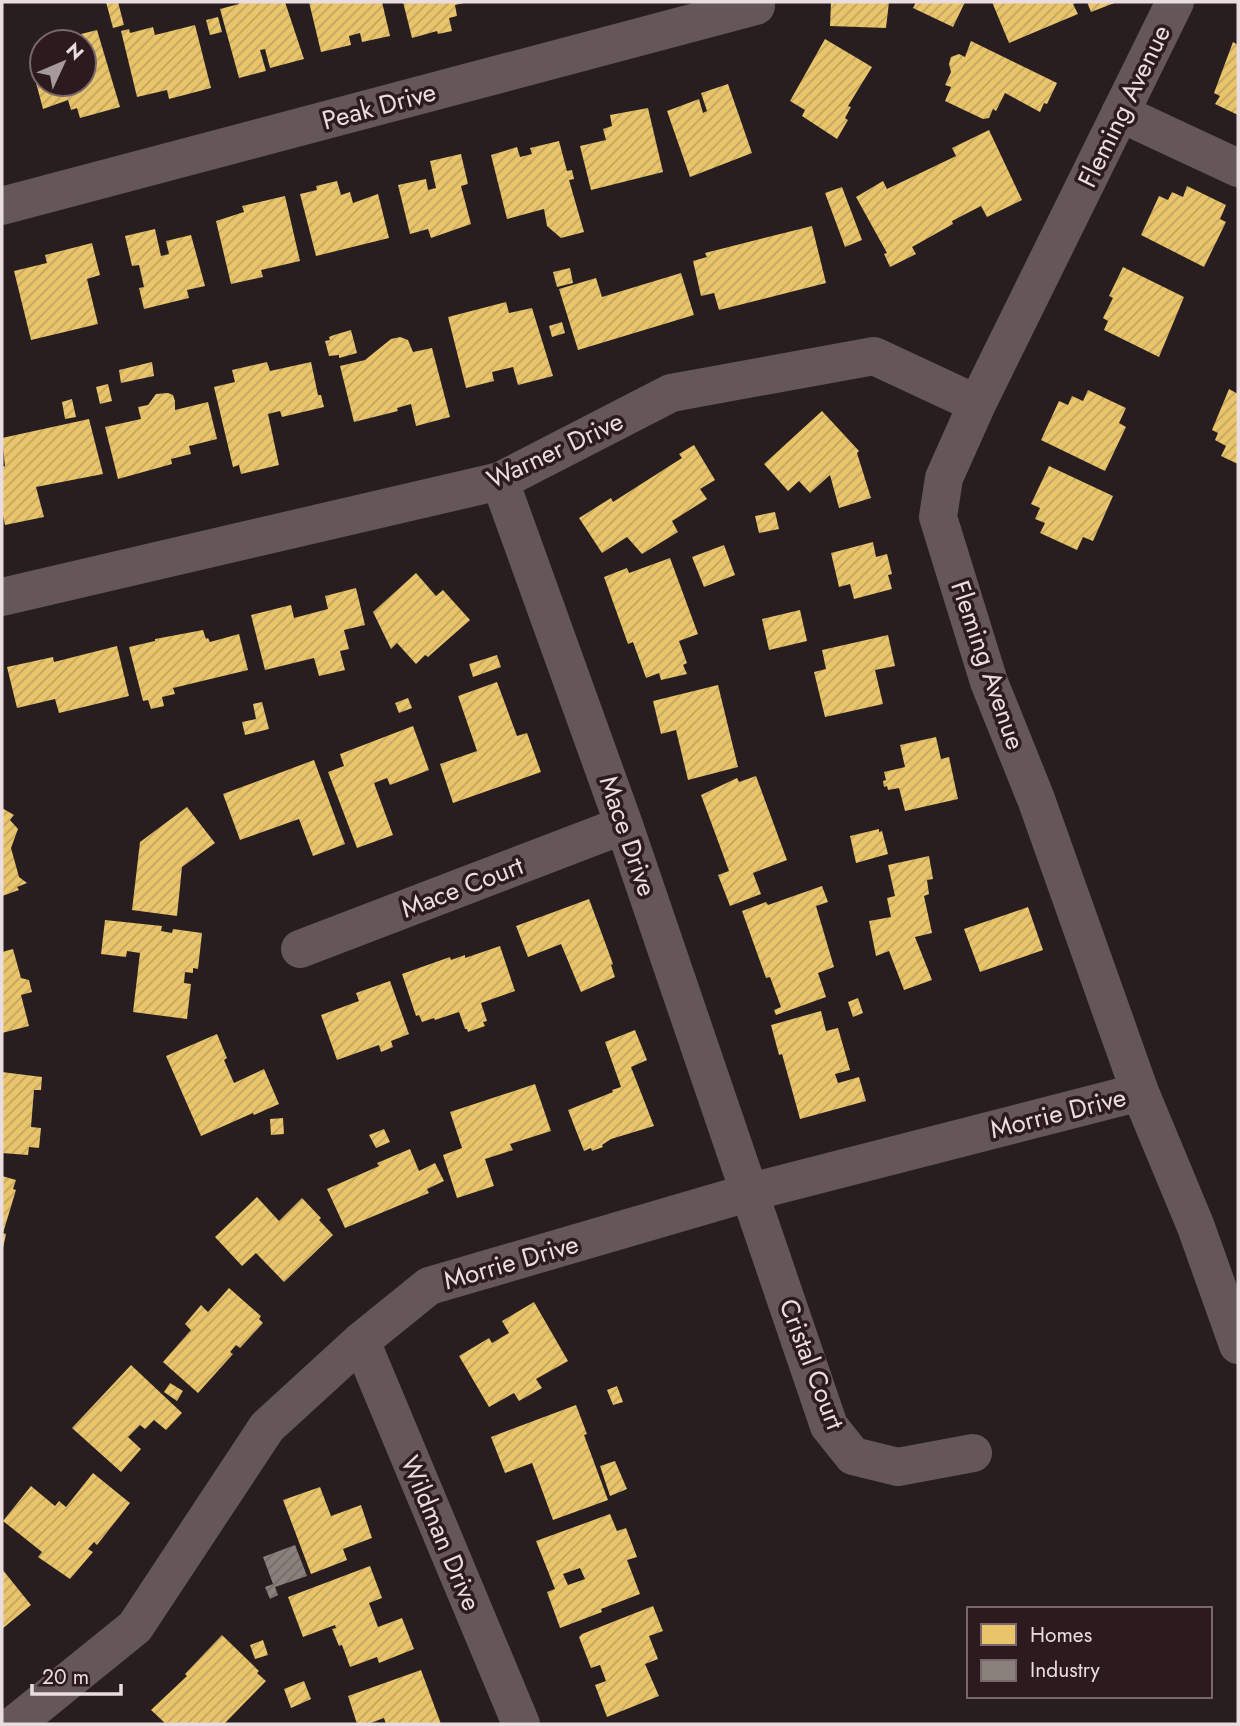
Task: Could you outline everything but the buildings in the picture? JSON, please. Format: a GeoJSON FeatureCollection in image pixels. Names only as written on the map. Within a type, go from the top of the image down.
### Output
{"type":"FeatureCollection","features":[{"type":"Feature","properties":{"kind":"street","name":"Fleming Avenue"},"geometry":{"type":"LineString","coordinates":[[1175,2],[977,404],[944,478],[938,517],[989,682],[1036,799],[1140,1092],[1196,1227],[1238,1345]]}},
{"type":"Feature","properties":{"kind":"street","name":"Peak Drive"},"geometry":{"type":"LineString","coordinates":[[2,206],[755,4]]}},
{"type":"Feature","properties":{"kind":"street"},"geometry":{"type":"LineString","coordinates":[[1120,113],[1238,168]]}},
{"type":"Feature","properties":{"kind":"street","name":"Warner Drive"},"geometry":{"type":"LineString","coordinates":[[2,597],[500,481],[671,393],[874,356],[977,404]]}},
{"type":"Feature","properties":{"kind":"street","name":"Mace Drive"},"geometry":{"type":"LineString","coordinates":[[500,481],[624,825],[751,1192]]}},
{"type":"Feature","properties":{"kind":"street","name":"Mace Court"},"geometry":{"type":"LineString","coordinates":[[300,949],[624,825]]}},
{"type":"Feature","properties":{"kind":"street","name":"Morrie Drive"},"geometry":{"type":"LineString","coordinates":[[15,1724],[135,1627],[267,1427],[361,1341],[429,1286],[751,1192],[1140,1092]]}},
{"type":"Feature","properties":{"kind":"street","name":"Cristal Court"},"geometry":{"type":"LineString","coordinates":[[751,1192],[829,1426],[853,1456],[898,1467],[973,1453]]}},
{"type":"Feature","properties":{"kind":"street","name":"Wildman Drive"},"geometry":{"type":"LineString","coordinates":[[361,1341],[521,1724]]}}]}
